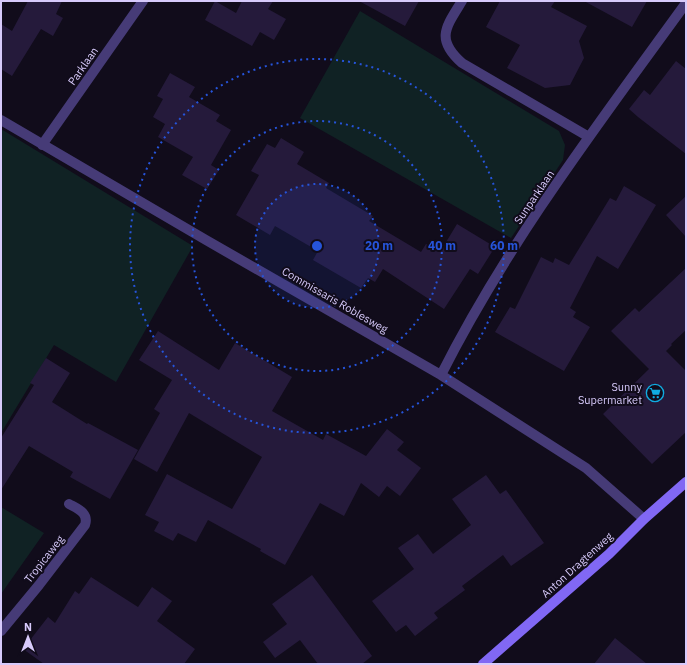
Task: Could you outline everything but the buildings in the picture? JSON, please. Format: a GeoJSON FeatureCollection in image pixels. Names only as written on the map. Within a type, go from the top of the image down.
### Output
{"type":"FeatureCollection","features":[{"type":"Feature","properties":{"kind":"main road","name":"Anton Dragtenweg"},"geometry":{"type":"LineString","coordinates":[[483,664],[609,554],[644,519],[686,482]]}},
{"type":"Feature","properties":{"kind":"street","name":"Parklaan"},"geometry":{"type":"LineString","coordinates":[[42,145],[143,1]]}},
{"type":"Feature","properties":{"kind":"street"},"geometry":{"type":"LineString","coordinates":[[462,1],[446,32],[446,45],[454,56],[462,63],[589,137]]}},
{"type":"Feature","properties":{"kind":"street","name":"Sunparklaan"},"geometry":{"type":"LineString","coordinates":[[441,374],[455,347],[515,246],[589,137],[686,3]]}},
{"type":"Feature","properties":{"kind":"street","name":"Commissaris Roblesweg"},"geometry":{"type":"LineString","coordinates":[[1,120],[206,240],[441,374],[586,468],[644,519]]}},
{"type":"Feature","properties":{"kind":"street","name":"Tropicaweg"},"geometry":{"type":"LineString","coordinates":[[1,631],[39,585],[85,525],[85,515],[82,511],[69,504]]}},
{"type":"Feature","properties":{"kind":"shaded area"},"geometry":{"type":"Polygon","coordinates":[[[360,11],[559,131],[565,145],[563,160],[511,238],[300,118],[360,11]]]}},
{"type":"Feature","properties":{"kind":"shaded area"},"geometry":{"type":"Polygon","coordinates":[[[1,129],[193,246],[116,382],[54,345],[1,433],[1,129]]]}},
{"type":"Feature","properties":{"kind":"shaded area"},"geometry":{"type":"Polygon","coordinates":[[[1,507],[44,533],[1,594],[1,507]]]}},
{"type":"Feature","properties":{"kind":"place","name":"Sunny Supermarket"},"geometry":{"type":"Point","coordinates":[655,393]}}]}
